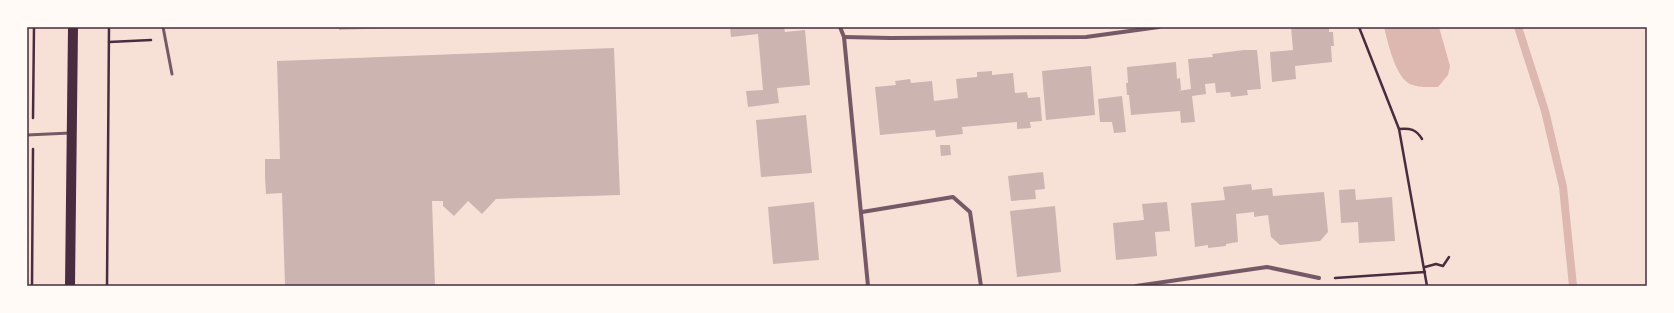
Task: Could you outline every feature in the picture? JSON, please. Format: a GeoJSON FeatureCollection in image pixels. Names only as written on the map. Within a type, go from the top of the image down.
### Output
{"type":"FeatureCollection","features":[{"type":"Feature","properties":{"kind":"main road"},"geometry":{"type":"LineString","coordinates":[[70,286],[73,27]]}},
{"type":"Feature","properties":{"kind":"street"},"geometry":{"type":"LineString","coordinates":[[840,27],[844,37],[868,286]]}},
{"type":"Feature","properties":{"kind":"street"},"geometry":{"type":"LineString","coordinates":[[844,37],[1086,37],[1159,27]]}},
{"type":"Feature","properties":{"kind":"street"},"geometry":{"type":"LineString","coordinates":[[862,212],[953,197],[970,212],[981,286]]}},
{"type":"Feature","properties":{"kind":"street"},"geometry":{"type":"LineString","coordinates":[[1136,286],[1267,267],[1319,278]]}},
{"type":"Feature","properties":{"kind":"lane"},"geometry":{"type":"LineString","coordinates":[[163,27],[172,74]]}},
{"type":"Feature","properties":{"kind":"lane"},"geometry":{"type":"LineString","coordinates":[[27,135],[72,133]]}},
{"type":"Feature","properties":{"kind":"path"},"geometry":{"type":"LineString","coordinates":[[32,286],[34,27]]}},
{"type":"Feature","properties":{"kind":"path"},"geometry":{"type":"LineString","coordinates":[[108,286],[109,27]]}},
{"type":"Feature","properties":{"kind":"path"},"geometry":{"type":"LineString","coordinates":[[1359,27],[1399,129],[1427,286]]}},
{"type":"Feature","properties":{"kind":"path"},"geometry":{"type":"LineString","coordinates":[[109,42],[165,40]]}},
{"type":"Feature","properties":{"kind":"path"},"geometry":{"type":"LineString","coordinates":[[1399,129],[1410,128],[1418,132],[1422,139]]}},
{"type":"Feature","properties":{"kind":"path"},"geometry":{"type":"LineString","coordinates":[[1424,267],[1436,264],[1443,266],[1450,257]]}},
{"type":"Feature","properties":{"kind":"path"},"geometry":{"type":"LineString","coordinates":[[1319,278],[1425,272]]}},
{"type":"Feature","properties":{"kind":"shaded area"},"geometry":{"type":"Polygon","coordinates":[[[1384,27],[1439,27],[1450,66],[1448,75],[1438,87],[1416,86],[1405,80],[1396,67],[1384,27]]]}},
{"type":"Feature","properties":{"kind":"building"},"geometry":{"type":"Polygon","coordinates":[[[339,27],[392,27],[392,28],[339,30],[339,27]]]}},
{"type":"Feature","properties":{"kind":"building"},"geometry":{"type":"Polygon","coordinates":[[[730,27],[784,27],[785,32],[805,30],[810,85],[777,88],[779,103],[748,107],[746,91],[763,90],[758,34],[731,37],[730,27]]]}},
{"type":"Feature","properties":{"kind":"building"},"geometry":{"type":"Polygon","coordinates":[[[1291,27],[1329,27],[1329,32],[1333,32],[1334,46],[1331,46],[1332,62],[1295,66],[1296,79],[1272,82],[1270,52],[1293,50],[1291,27]]]}},
{"type":"Feature","properties":{"kind":"building"},"geometry":{"type":"Polygon","coordinates":[[[614,48],[620,195],[496,199],[482,214],[468,201],[454,216],[443,206],[443,201],[432,201],[435,286],[285,286],[282,193],[266,194],[265,177],[265,159],[280,159],[277,61],[614,48]]]}},
{"type":"Feature","properties":{"kind":"building"},"geometry":{"type":"Polygon","coordinates":[[[1257,50],[1261,89],[1247,90],[1248,95],[1231,97],[1230,92],[1216,93],[1215,83],[1205,84],[1206,94],[1192,96],[1195,122],[1181,123],[1180,111],[1131,115],[1126,83],[1128,83],[1127,67],[1176,62],[1177,79],[1180,78],[1181,90],[1178,91],[1191,89],[1188,59],[1213,57],[1212,54],[1257,50]]]}},
{"type":"Feature","properties":{"kind":"building"},"geometry":{"type":"Polygon","coordinates":[[[1091,66],[1095,115],[1046,120],[1042,71],[1091,66]]]}},
{"type":"Feature","properties":{"kind":"building"},"geometry":{"type":"Polygon","coordinates":[[[992,71],[992,75],[1013,73],[1015,93],[1027,92],[1028,98],[1040,97],[1042,121],[1030,122],[1031,128],[1017,129],[1017,122],[962,127],[963,134],[936,137],[935,130],[880,135],[875,87],[896,85],[895,81],[910,79],[911,83],[932,81],[934,101],[958,98],[956,79],[977,77],[977,72],[992,71]]]}},
{"type":"Feature","properties":{"kind":"building"},"geometry":{"type":"Polygon","coordinates":[[[1122,96],[1126,132],[1114,133],[1112,122],[1100,122],[1098,99],[1122,96]]]}},
{"type":"Feature","properties":{"kind":"building"},"geometry":{"type":"Polygon","coordinates":[[[806,115],[812,173],[761,177],[756,120],[806,115]]]}},
{"type":"Feature","properties":{"kind":"building"},"geometry":{"type":"Polygon","coordinates":[[[940,145],[950,145],[951,155],[941,156],[940,145]]]}},
{"type":"Feature","properties":{"kind":"building"},"geometry":{"type":"Polygon","coordinates":[[[1043,172],[1045,189],[1035,190],[1036,199],[1011,201],[1008,176],[1043,172]]]}},
{"type":"Feature","properties":{"kind":"building"},"geometry":{"type":"Polygon","coordinates":[[[1251,184],[1252,190],[1272,188],[1273,196],[1324,192],[1328,232],[1320,241],[1280,245],[1271,237],[1268,215],[1254,217],[1254,212],[1236,214],[1238,242],[1226,244],[1226,246],[1208,248],[1208,245],[1195,247],[1191,203],[1225,200],[1223,187],[1251,184]]]}},
{"type":"Feature","properties":{"kind":"building"},"geometry":{"type":"Polygon","coordinates":[[[1355,189],[1356,200],[1392,197],[1395,241],[1359,243],[1358,222],[1341,223],[1339,190],[1355,189]]]}},
{"type":"Feature","properties":{"kind":"building"},"geometry":{"type":"Polygon","coordinates":[[[814,202],[819,260],[773,264],[768,207],[814,202]]]}},
{"type":"Feature","properties":{"kind":"building"},"geometry":{"type":"Polygon","coordinates":[[[1167,202],[1170,231],[1155,232],[1157,256],[1116,260],[1113,223],[1144,220],[1142,204],[1167,202]]]}},
{"type":"Feature","properties":{"kind":"building"},"geometry":{"type":"Polygon","coordinates":[[[1055,206],[1061,272],[1017,277],[1010,211],[1055,206]]]}},
{"type":"Feature","properties":{"kind":"waterway"},"geometry":{"type":"LineString","coordinates":[[1518,27],[1545,111],[1563,187],[1573,286]]}}]}
